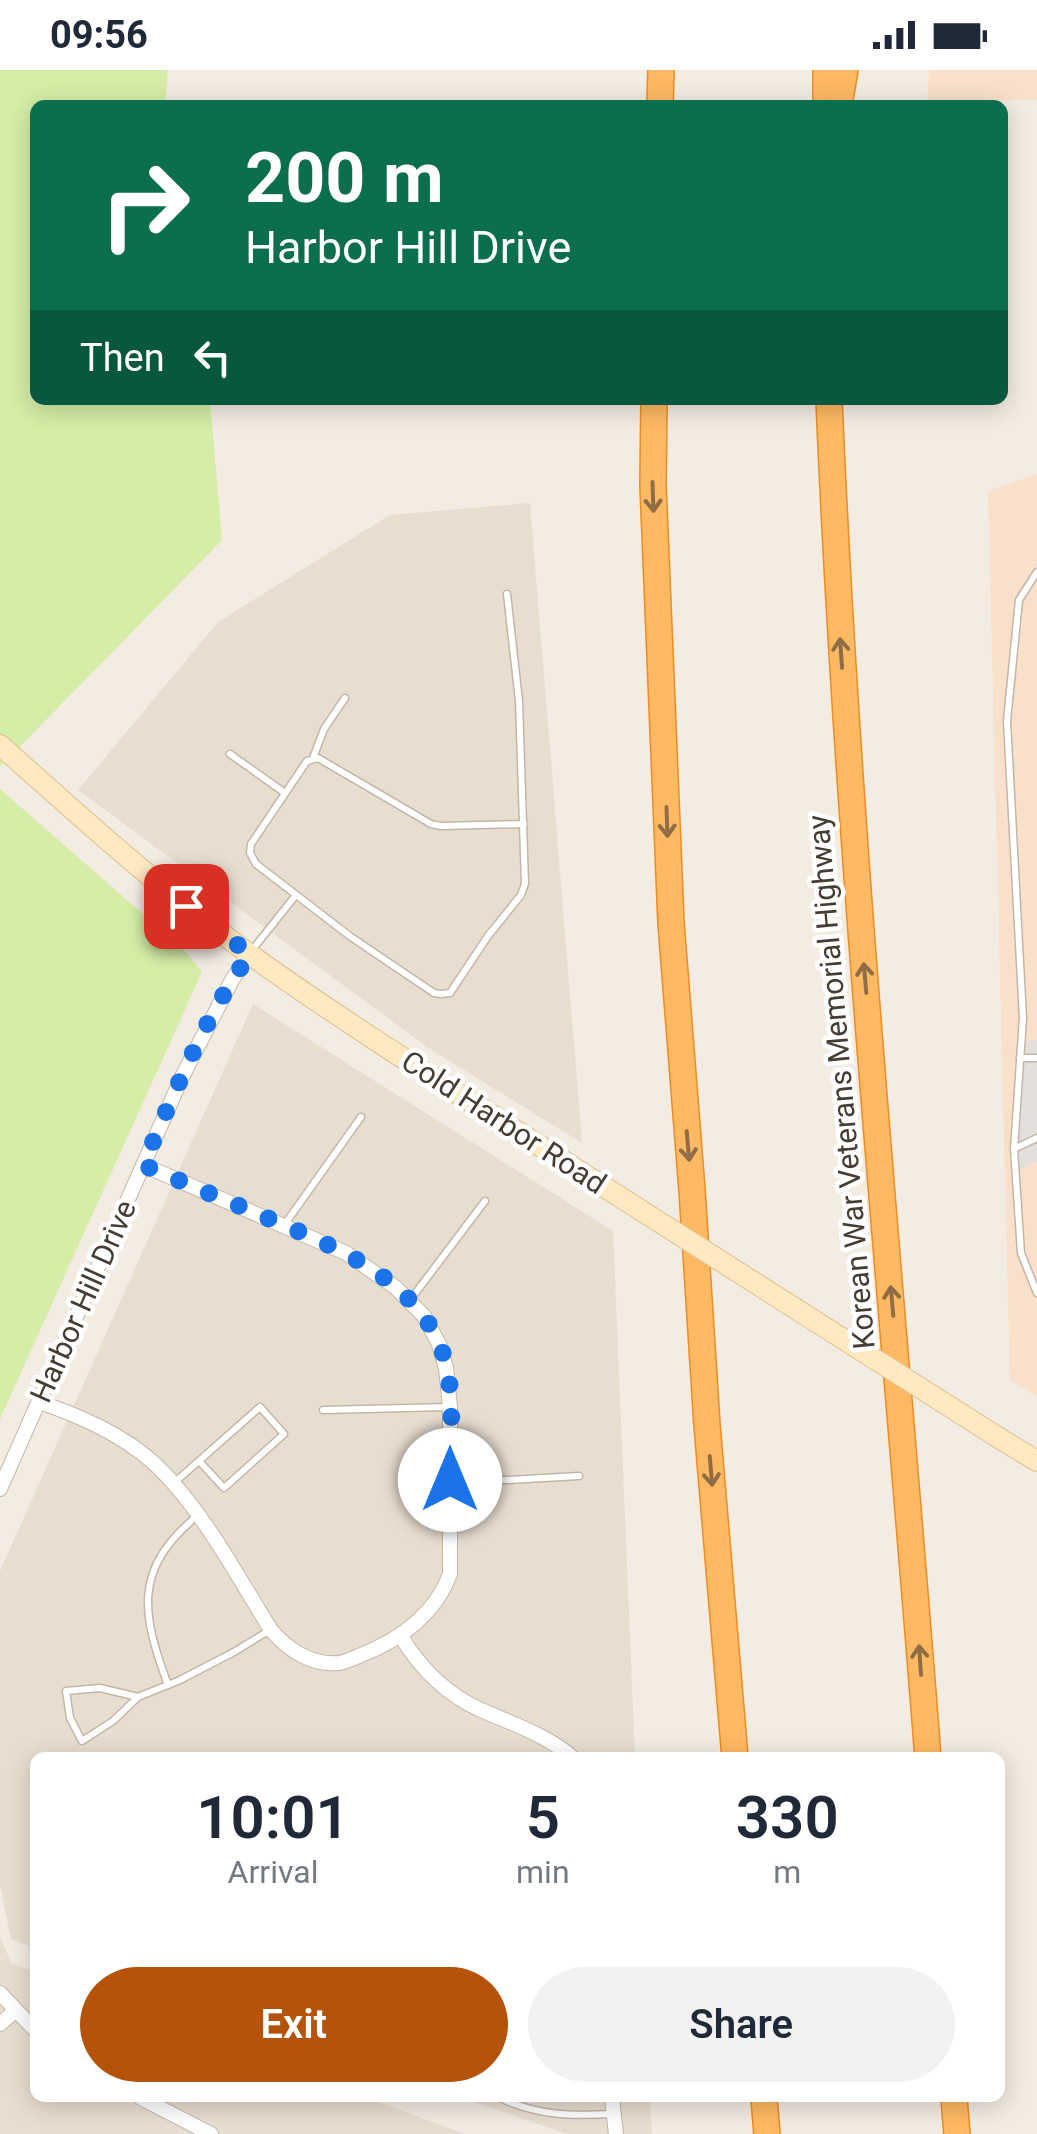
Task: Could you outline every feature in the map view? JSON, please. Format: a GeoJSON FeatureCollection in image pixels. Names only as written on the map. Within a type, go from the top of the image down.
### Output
{"type":"FeatureCollection","features":[{"type":"Feature","properties":{"kind":"highway"},"geometry":{"type":"LineString","coordinates":[[660,100],[661,70]]}},
{"type":"Feature","properties":{"kind":"highway"},"geometry":{"type":"LineString","coordinates":[[826,70],[826,100]]}},
{"type":"Feature","properties":{"kind":"highway"},"geometry":{"type":"LineString","coordinates":[[840,100],[845,70]]}},
{"type":"Feature","properties":{"kind":"highway"},"geometry":{"type":"LineString","coordinates":[[654,405],[653,485],[671,923],[735,1752]]}},
{"type":"Feature","properties":{"kind":"highway","name":"Korean War Veterans Memorial Highway"},"geometry":{"type":"LineString","coordinates":[[829,405],[836,593],[852,824],[928,1752]]}},
{"type":"Feature","properties":{"kind":"highway"},"geometry":{"type":"LineString","coordinates":[[764,2102],[767,2134]]}},
{"type":"Feature","properties":{"kind":"highway"},"geometry":{"type":"LineString","coordinates":[[954,2102],[956,2134]]}},
{"type":"Feature","properties":{"kind":"main road","name":"Cold Harbor Road"},"geometry":{"type":"LineString","coordinates":[[0,746],[133,865],[339,1016],[1037,1461]]}},
{"type":"Feature","properties":{"kind":"street","name":"Harbor Hill Drive"},"geometry":{"type":"LineString","coordinates":[[0,1488],[190,1060],[250,954]]}},
{"type":"Feature","properties":{"kind":"street"},"geometry":{"type":"LineString","coordinates":[[38,1402],[106,1430],[154,1463],[198,1515],[278,1638],[303,1656],[317,1662],[338,1663],[375,1650],[417,1622],[443,1593],[450,1574],[452,1521],[450,1407],[446,1368],[424,1316],[395,1287],[346,1253],[143,1165]]}},
{"type":"Feature","properties":{"kind":"street"},"geometry":{"type":"LineString","coordinates":[[400,1635],[422,1668],[456,1697],[565,1752]]}},
{"type":"Feature","properties":{"kind":"street"},"geometry":{"type":"LineString","coordinates":[[0,1993],[30,2025]]}},
{"type":"Feature","properties":{"kind":"street"},"geometry":{"type":"LineString","coordinates":[[0,2024],[15,2011]]}},
{"type":"Feature","properties":{"kind":"street"},"geometry":{"type":"LineString","coordinates":[[149,2102],[211,2134]]}},
{"type":"Feature","properties":{"kind":"street"},"geometry":{"type":"LineString","coordinates":[[612,2102],[616,2134]]}},
{"type":"Feature","properties":{"kind":"lane"},"geometry":{"type":"LineString","coordinates":[[1037,572],[1018,600],[1007,720],[1023,1018],[1014,1149],[1021,1253],[1037,1293]]}},
{"type":"Feature","properties":{"kind":"lane"},"geometry":{"type":"LineString","coordinates":[[506,594],[518,701],[524,824],[524,884],[450,992],[434,992],[350,937],[256,864],[250,853],[251,844],[312,758],[431,824],[524,824]]}},
{"type":"Feature","properties":{"kind":"lane"},"geometry":{"type":"LineString","coordinates":[[312,758],[324,729],[344,698]]}},
{"type":"Feature","properties":{"kind":"lane"},"geometry":{"type":"LineString","coordinates":[[230,754],[286,793]]}},
{"type":"Feature","properties":{"kind":"lane"},"geometry":{"type":"LineString","coordinates":[[250,954],[296,895]]}},
{"type":"Feature","properties":{"kind":"lane"},"geometry":{"type":"LineString","coordinates":[[1020,1058],[1037,1058]]}},
{"type":"Feature","properties":{"kind":"lane"},"geometry":{"type":"LineString","coordinates":[[284,1225],[361,1117]]}},
{"type":"Feature","properties":{"kind":"lane"},"geometry":{"type":"LineString","coordinates":[[1014,1149],[1037,1138]]}},
{"type":"Feature","properties":{"kind":"lane"},"geometry":{"type":"LineString","coordinates":[[410,1300],[485,1201]]}},
{"type":"Feature","properties":{"kind":"lane"},"geometry":{"type":"LineString","coordinates":[[173,1484],[260,1407],[284,1434],[224,1488],[199,1461]]}},
{"type":"Feature","properties":{"kind":"lane"},"geometry":{"type":"LineString","coordinates":[[323,1410],[450,1407]]}},
{"type":"Feature","properties":{"kind":"lane"},"geometry":{"type":"LineString","coordinates":[[450,1480],[579,1476]]}},
{"type":"Feature","properties":{"kind":"lane"},"geometry":{"type":"LineString","coordinates":[[168,1685],[150,1631],[148,1598],[157,1563],[168,1545],[198,1515]]}},
{"type":"Feature","properties":{"kind":"lane"},"geometry":{"type":"LineString","coordinates":[[138,1697],[100,1688],[66,1690],[70,1718],[82,1742],[113,1721],[138,1697],[272,1630]]}},
{"type":"Feature","properties":{"kind":"lane"},"geometry":{"type":"LineString","coordinates":[[509,2102],[561,2116],[614,2114]]}},
{"type":"Feature","properties":{"kind":"shaded area"},"geometry":{"type":"Polygon","coordinates":[[[929,70],[1037,70],[1037,100],[927,100],[929,70]]]}},
{"type":"Feature","properties":{"kind":"shaded area"},"geometry":{"type":"Polygon","coordinates":[[[1037,474],[1037,1397],[1010,1380],[988,491],[1037,474]]]}},
{"type":"Feature","properties":{"kind":"shaded area"},"geometry":{"type":"Polygon","coordinates":[[[530,503],[582,1143],[430,1049],[78,790],[218,622],[390,515],[530,503]]]}},
{"type":"Feature","properties":{"kind":"shaded area"},"geometry":{"type":"Polygon","coordinates":[[[253,1004],[613,1231],[635,1752],[30,1752],[30,1946],[11,1939],[0,1885],[0,1571],[253,1004]]]}},
{"type":"Feature","properties":{"kind":"shaded area"},"geometry":{"type":"Polygon","coordinates":[[[1037,1040],[1037,1161],[1016,1172],[1021,1041],[1037,1040]]]}},
{"type":"Feature","properties":{"kind":"shaded area"},"geometry":{"type":"Polygon","coordinates":[[[0,1936],[11,1963],[30,1970],[30,2102],[379,2102],[465,2134],[0,2134],[0,1936]]]}},
{"type":"Feature","properties":{"kind":"shaded area"},"geometry":{"type":"Polygon","coordinates":[[[474,2102],[650,2102],[652,2134],[567,2134],[474,2102]]]}},
{"type":"Feature","properties":{"kind":"green space"},"geometry":{"type":"Polygon","coordinates":[[[0,70],[168,70],[165,100],[30,100],[30,405],[210,405],[222,540],[0,767],[0,70]]]}},
{"type":"Feature","properties":{"kind":"green space"},"geometry":{"type":"Polygon","coordinates":[[[0,789],[184,950],[202,972],[0,1419],[0,789]]]}},
{"type":"Feature","properties":{"kind":"route"},"geometry":{"type":"LineString","coordinates":[[186,906],[250,954],[232,980],[182,1077],[143,1165],[346,1253],[410,1300],[439,1344],[446,1368],[450,1480]]}}]}
